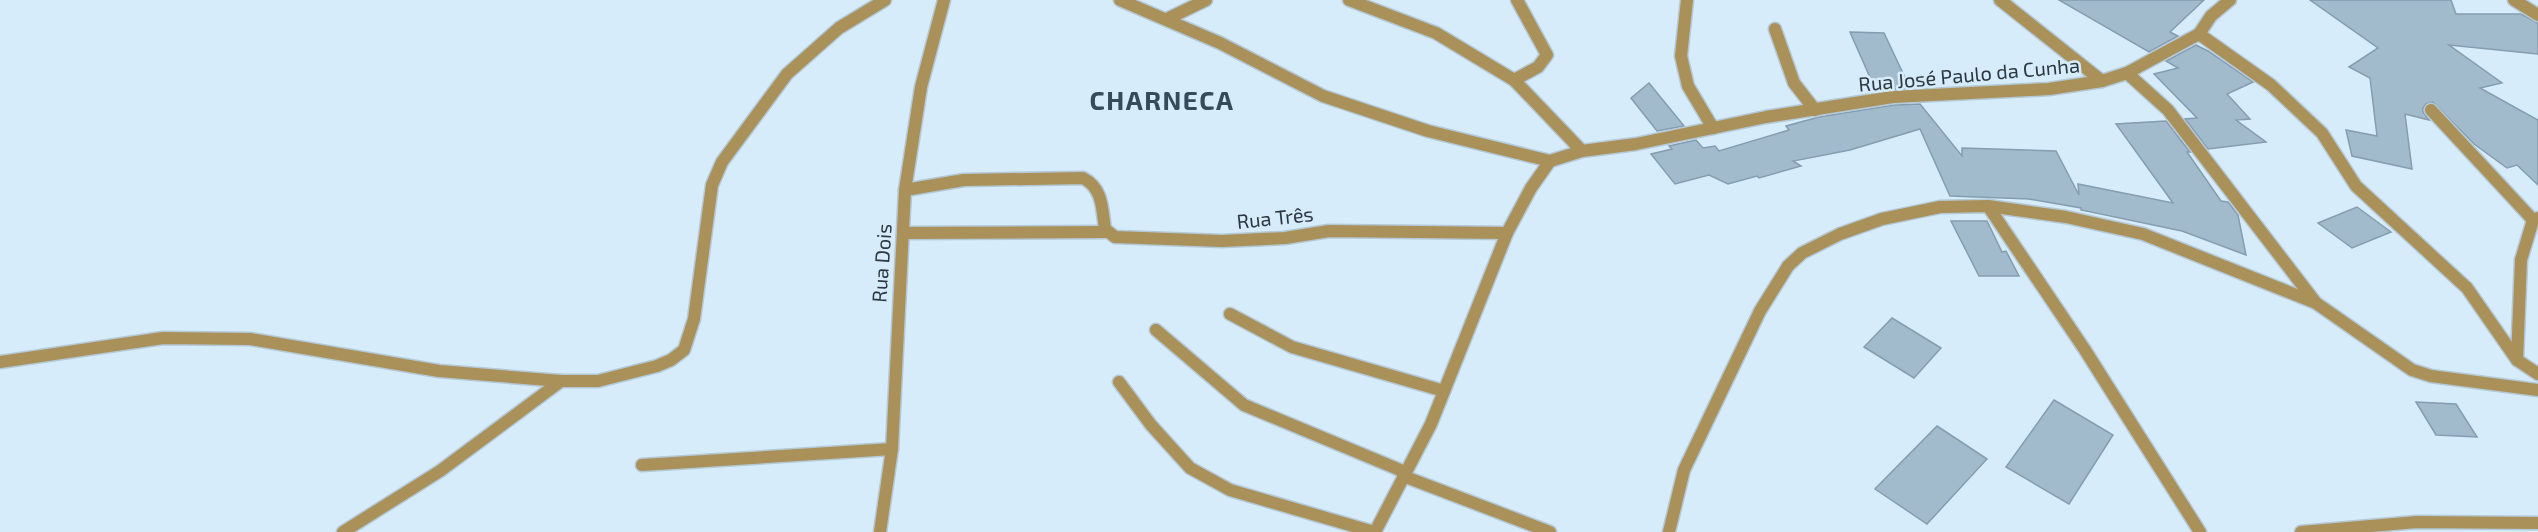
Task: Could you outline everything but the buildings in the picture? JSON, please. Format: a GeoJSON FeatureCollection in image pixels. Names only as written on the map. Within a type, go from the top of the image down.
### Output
{"type":"FeatureCollection","features":[{"type":"Feature","properties":{"kind":"street"},"geometry":{"type":"LineString","coordinates":[[0,362],[163,338],[250,339],[439,371],[561,381],[598,381],[657,366],[671,360],[684,350],[694,319],[712,185],[722,162],[787,74],[809,52],[839,28],[885,0]]}},
{"type":"Feature","properties":{"kind":"street","name":"Rua Dois"},"geometry":{"type":"LineString","coordinates":[[880,532],[892,449],[896,330],[905,190],[921,87],[944,0]]}},
{"type":"Feature","properties":{"kind":"street"},"geometry":{"type":"LineString","coordinates":[[1119,382],[1150,425],[1190,468],[1230,490],[1374,532],[1431,424],[1508,233],[1531,188],[1550,161],[1428,131],[1323,96],[1221,43],[1120,0]]}},
{"type":"Feature","properties":{"kind":"street"},"geometry":{"type":"LineString","coordinates":[[1167,19],[1206,0]]}},
{"type":"Feature","properties":{"kind":"street"},"geometry":{"type":"LineString","coordinates":[[1349,0],[1436,33],[1514,80],[1582,151]]}},
{"type":"Feature","properties":{"kind":"street"},"geometry":{"type":"LineString","coordinates":[[1514,80],[1540,65],[1547,55],[1517,0]]}},
{"type":"Feature","properties":{"kind":"street"},"geometry":{"type":"LineString","coordinates":[[1687,0],[1681,56],[1688,86],[1713,129]]}},
{"type":"Feature","properties":{"kind":"street"},"geometry":{"type":"LineString","coordinates":[[2000,0],[2103,81]]}},
{"type":"Feature","properties":{"kind":"street","name":"Rua José Paulo da Cunha"},"geometry":{"type":"LineString","coordinates":[[1550,161],[1582,151],[1636,144],[1893,97],[2049,89],[2103,81],[2127,74],[2199,34],[2211,16],[2230,0]]}},
{"type":"Feature","properties":{"kind":"street"},"geometry":{"type":"LineString","coordinates":[[2514,0],[2538,15]]}},
{"type":"Feature","properties":{"kind":"street"},"geometry":{"type":"LineString","coordinates":[[1775,29],[1794,83],[1815,110]]}},
{"type":"Feature","properties":{"kind":"street"},"geometry":{"type":"LineString","coordinates":[[2199,34],[2271,85],[2322,133],[2356,186],[2467,288],[2517,360],[2538,374]]}},
{"type":"Feature","properties":{"kind":"street"},"geometry":{"type":"LineString","coordinates":[[2127,74],[2168,110],[2316,303]]}},
{"type":"Feature","properties":{"kind":"street"},"geometry":{"type":"LineString","coordinates":[[2431,110],[2535,219],[2521,260],[2517,360]]}},
{"type":"Feature","properties":{"kind":"street"},"geometry":{"type":"LineString","coordinates":[[905,190],[964,180],[1076,178],[1088,180],[1098,189],[1107,232]]}},
{"type":"Feature","properties":{"kind":"street"},"geometry":{"type":"LineString","coordinates":[[1988,206],[2085,350],[2200,532]]}},
{"type":"Feature","properties":{"kind":"street"},"geometry":{"type":"LineString","coordinates":[[1669,532],[1684,470],[1760,311],[1788,266],[1802,253],[1882,219],[1940,207],[1988,206],[2066,217],[2143,234],[2232,267],[2316,303],[2412,370],[2431,376],[2538,390]]}},
{"type":"Feature","properties":{"kind":"street","name":"Rua Três"},"geometry":{"type":"LineString","coordinates":[[903,233],[1107,232],[1115,237],[1222,242],[1285,238],[1329,231],[1508,233]]}},
{"type":"Feature","properties":{"kind":"street"},"geometry":{"type":"LineString","coordinates":[[1230,314],[1292,346],[1444,391]]}},
{"type":"Feature","properties":{"kind":"street"},"geometry":{"type":"LineString","coordinates":[[1156,330],[1244,405],[1404,474],[1550,532]]}},
{"type":"Feature","properties":{"kind":"street"},"geometry":{"type":"LineString","coordinates":[[343,532],[440,471],[561,381]]}},
{"type":"Feature","properties":{"kind":"street"},"geometry":{"type":"LineString","coordinates":[[642,465],[892,449]]}},
{"type":"Feature","properties":{"kind":"street"},"geometry":{"type":"LineString","coordinates":[[2301,532],[2417,522],[2538,523]]}},
{"type":"Feature","properties":{"kind":"district","name":"CHARNECA"},"geometry":{"type":"Point","coordinates":[1162,99]}}]}
